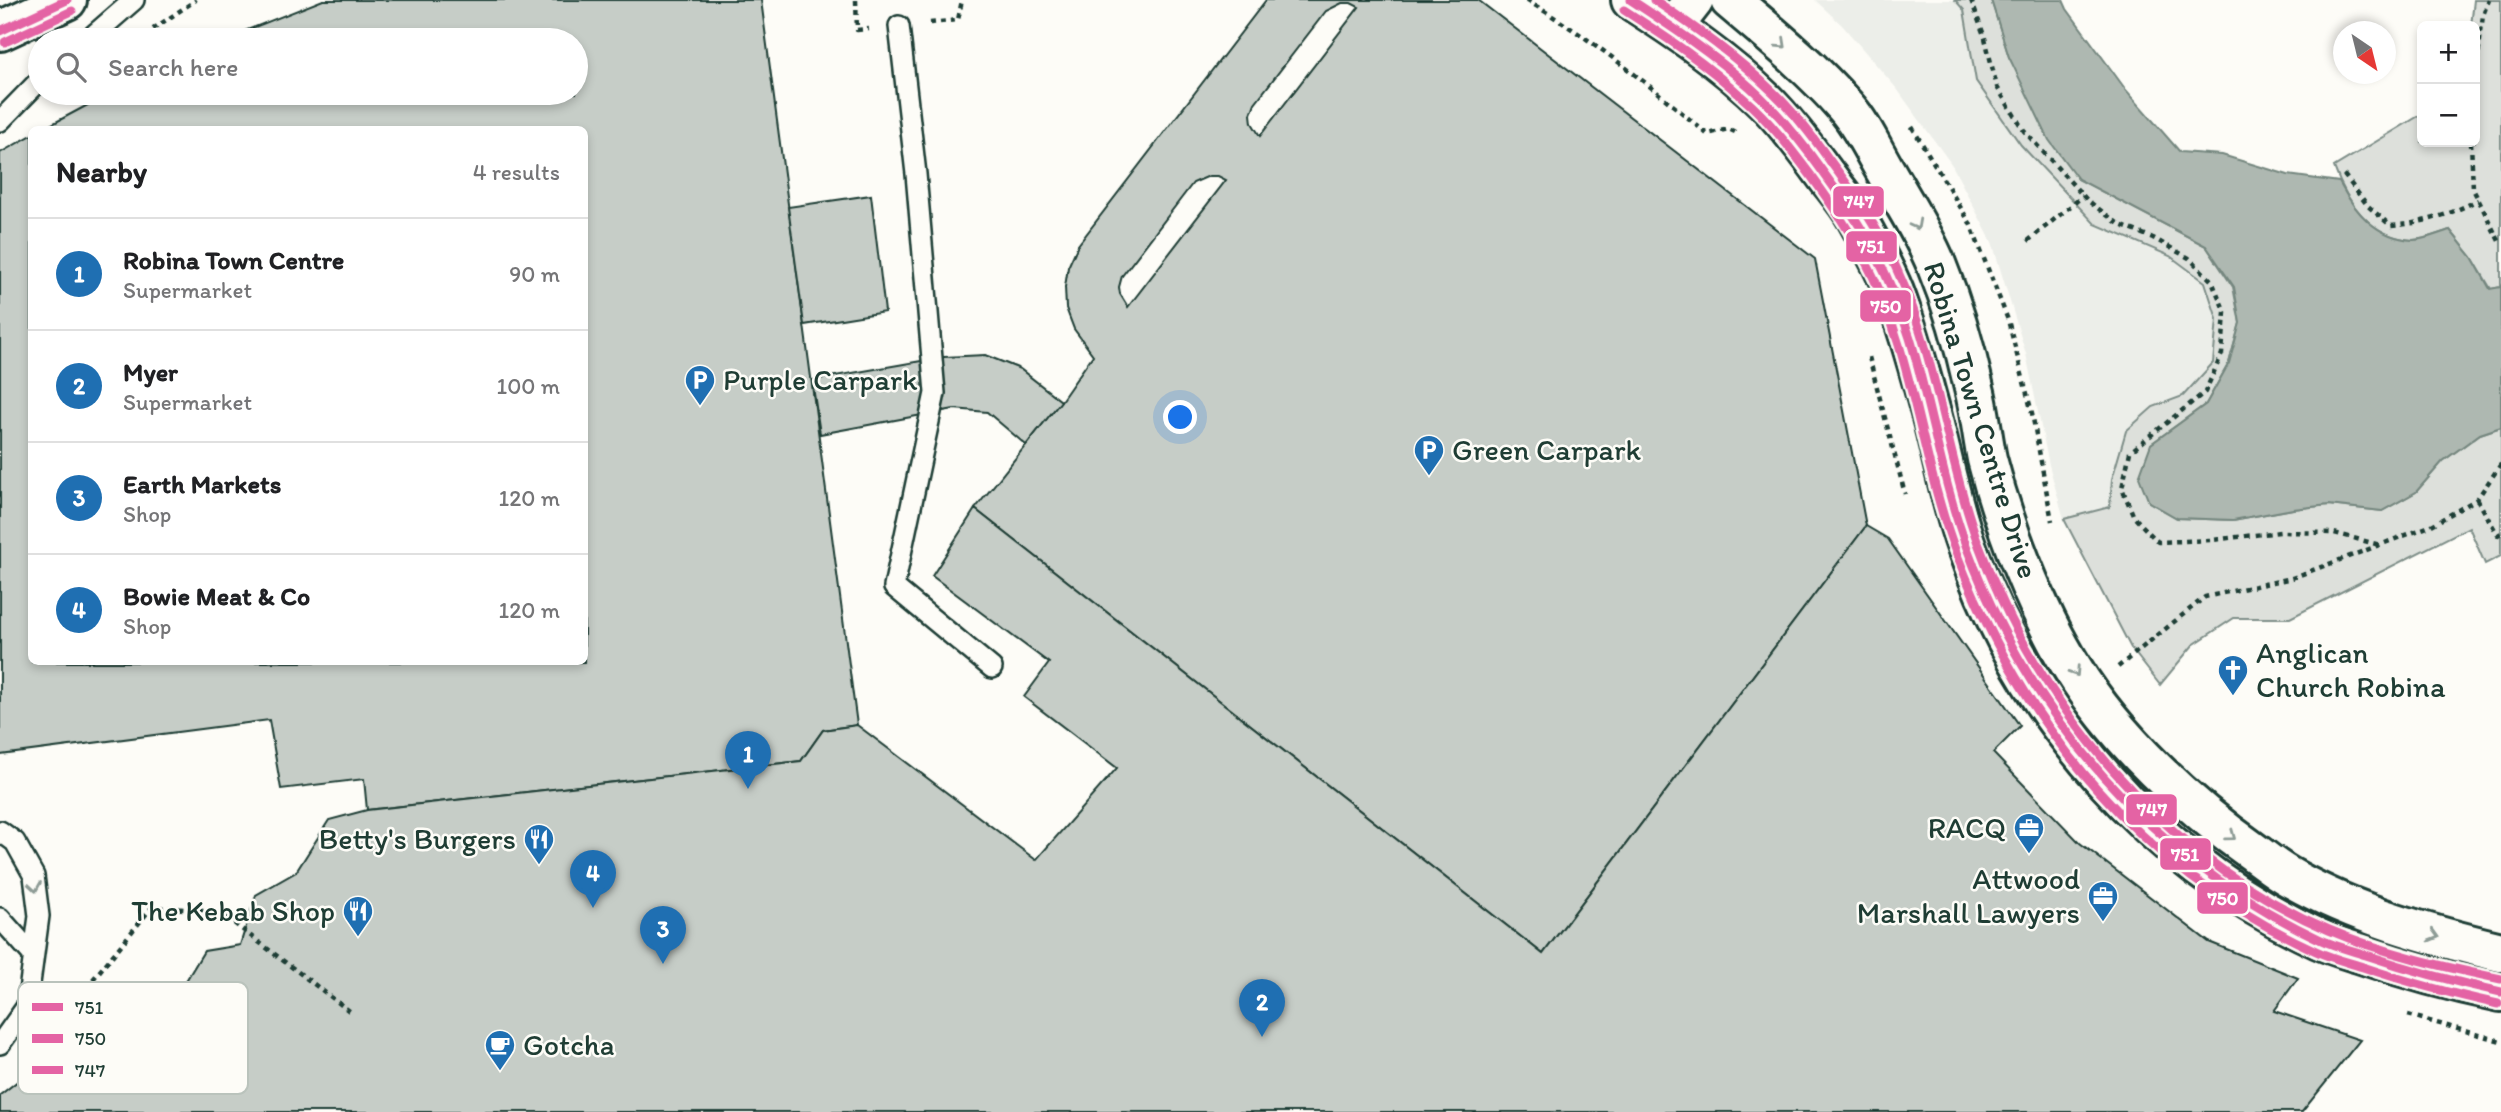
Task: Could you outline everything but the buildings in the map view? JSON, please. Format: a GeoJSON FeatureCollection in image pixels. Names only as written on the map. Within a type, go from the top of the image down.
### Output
{"type":"FeatureCollection","features":[{"type":"Feature","properties":{"kind":"street"},"geometry":{"type":"LineString","coordinates":[[0,31],[67,0]]}},
{"type":"Feature","properties":{"kind":"street","name":"Robina Town Centre Drive"},"geometry":{"type":"LineString","coordinates":[[1631,0],[1684,14],[1716,58],[1766,102],[1809,152],[1855,215],[1893,291],[1930,412],[1957,518],[1985,593],[2024,672],[2051,712],[2113,790],[2156,831],[2200,867],[2255,904],[2320,940],[2463,984],[2501,992]]}},
{"type":"Feature","properties":{"kind":"street","name":"Robina Town Centre Drive"},"geometry":{"type":"LineString","coordinates":[[1730,0],[1778,40],[1846,107],[1911,215],[1935,261],[1950,302],[1974,387],[1987,459],[2012,539],[2042,612],[2061,649],[2072,669],[2105,714],[2177,793],[2291,879],[2356,908],[2432,936],[2501,952]]}},
{"type":"Feature","properties":{"kind":"lane"},"geometry":{"type":"LineString","coordinates":[[102,28],[134,0]]}},
{"type":"Feature","properties":{"kind":"lane"},"geometry":{"type":"LineString","coordinates":[[899,26],[916,174],[935,393],[894,587],[992,668]]}},
{"type":"Feature","properties":{"kind":"lane"},"geometry":{"type":"LineString","coordinates":[[0,121],[28,92]]}},
{"type":"Feature","properties":{"kind":"lane"},"geometry":{"type":"LineString","coordinates":[[0,831],[15,842],[34,876],[39,916],[30,982]]}},
{"type":"Feature","properties":{"kind":"lane"},"geometry":{"type":"LineString","coordinates":[[0,918],[33,955]]}},
{"type":"Feature","properties":{"kind":"lane"},"geometry":{"type":"LineString","coordinates":[[0,1044],[18,1019]]}},
{"type":"Feature","properties":{"kind":"path"},"geometry":{"type":"LineString","coordinates":[[154,28],[196,0]]}},
{"type":"Feature","properties":{"kind":"path"},"geometry":{"type":"LineString","coordinates":[[1526,0],[1554,16],[1650,85],[1707,134],[1729,129],[1742,135]]}},
{"type":"Feature","properties":{"kind":"path"},"geometry":{"type":"LineString","coordinates":[[1970,0],[1985,38],[1997,87],[2024,131],[2083,196],[2120,225],[2153,238],[2189,258],[2212,281],[2224,312],[2222,354],[2204,392],[2130,452],[2122,488],[2134,517],[2158,542],[2212,540],[2280,532],[2334,533],[2381,545]]}},
{"type":"Feature","properties":{"kind":"path"},"geometry":{"type":"LineString","coordinates":[[2480,40],[2483,15],[2489,0]]}},
{"type":"Feature","properties":{"kind":"path"},"geometry":{"type":"LineString","coordinates":[[1910,125],[1970,223],[2008,320],[2032,413],[2053,527]]}},
{"type":"Feature","properties":{"kind":"path"},"geometry":{"type":"LineString","coordinates":[[2471,147],[2473,190],[2501,245]]}},
{"type":"Feature","properties":{"kind":"path"},"geometry":{"type":"LineString","coordinates":[[2344,175],[2368,206],[2391,226],[2420,223],[2451,214],[2478,200]]}},
{"type":"Feature","properties":{"kind":"path"},"geometry":{"type":"LineString","coordinates":[[2028,241],[2083,196]]}},
{"type":"Feature","properties":{"kind":"path"},"geometry":{"type":"LineString","coordinates":[[1868,351],[1907,497]]}},
{"type":"Feature","properties":{"kind":"path"},"geometry":{"type":"LineString","coordinates":[[2118,667],[2205,597],[2292,578],[2430,526],[2477,499],[2501,464]]}},
{"type":"Feature","properties":{"kind":"path"},"geometry":{"type":"LineString","coordinates":[[2477,499],[2498,535],[2501,533]]}},
{"type":"Feature","properties":{"kind":"path"},"geometry":{"type":"LineString","coordinates":[[2111,658],[2125,679]]}},
{"type":"Feature","properties":{"kind":"path"},"geometry":{"type":"LineString","coordinates":[[90,982],[152,907],[218,911],[352,1013]]}},
{"type":"Feature","properties":{"kind":"shaded area"},"geometry":{"type":"Polygon","coordinates":[[[1815,0],[1955,0],[1964,10],[1976,81],[2095,224],[2170,256],[2206,282],[2217,319],[2213,363],[2183,396],[2153,407],[2112,479],[2110,507],[2064,519],[2049,465],[2026,354],[1992,242],[1952,165],[1897,89],[1842,25],[1815,0]]]}},
{"type":"Feature","properties":{"kind":"shaded area"},"geometry":{"type":"Polygon","coordinates":[[[1955,0],[1991,0],[2009,57],[2078,179],[2206,246],[2233,287],[2240,323],[2229,363],[2206,404],[2151,444],[2149,502],[2177,518],[2233,520],[2329,505],[2382,511],[2416,492],[2443,461],[2480,434],[2501,427],[2501,556],[2485,564],[2469,527],[2290,618],[2234,618],[2193,645],[2160,685],[2131,648],[2064,519],[2110,507],[2112,479],[2126,431],[2153,407],[2183,396],[2213,363],[2217,319],[2205,282],[2170,256],[2095,224],[2021,145],[1976,81],[1964,10],[1955,0]]]}},
{"type":"Feature","properties":{"kind":"shaded area"},"geometry":{"type":"Polygon","coordinates":[[[1991,0],[2063,0],[2126,90],[2180,152],[2222,155],[2288,175],[2339,182],[2368,222],[2400,238],[2417,240],[2450,230],[2472,257],[2490,289],[2501,287],[2501,427],[2480,434],[2443,461],[2416,492],[2382,511],[2329,505],[2233,520],[2177,518],[2149,502],[2139,477],[2151,444],[2206,404],[2229,363],[2240,323],[2234,287],[2206,246],[2078,179],[2049,140],[2009,57],[1991,0]]]}},
{"type":"Feature","properties":{"kind":"shaded area"},"geometry":{"type":"Polygon","coordinates":[[[2474,0],[2501,0],[2501,287],[2491,289],[2472,257],[2450,230],[2413,240],[2398,238],[2373,226],[2346,193],[2334,167],[2417,117],[2417,147],[2480,147],[2480,21],[2472,21],[2474,0]]]}},
{"type":"Feature","properties":{"kind":"transit line","name":"751"},"geometry":{"type":"LineString","coordinates":[[0,31],[67,0]]}},
{"type":"Feature","properties":{"kind":"transit line","name":"751"},"geometry":{"type":"LineString","coordinates":[[1631,0],[1707,52],[1760,97],[1806,149],[1863,231],[1894,293],[1910,338],[1958,523],[1994,611],[2026,670],[2063,726],[2105,778],[2152,826],[2203,869],[2259,907],[2336,946],[2416,971],[2501,992]]}},
{"type":"Feature","properties":{"kind":"transit line","name":"747"},"geometry":{"type":"LineString","coordinates":[[1654,0],[1731,55],[1781,100],[1817,143],[1883,241],[1912,306],[1928,356],[1969,517],[2004,604],[2035,663],[2072,719],[2115,772],[2162,820],[2214,863],[2270,900],[2329,930],[2371,946],[2501,979]]}},
{"type":"Feature","properties":{"kind":"transit line","name":"750"},"geometry":{"type":"LineString","coordinates":[[1624,10],[1701,62],[1762,116],[1812,177],[1840,217],[1883,298],[1906,371],[1948,530],[1985,619],[2017,679],[2055,736],[2097,789],[2144,837],[2197,881],[2254,919],[2333,958],[2413,983],[2498,1004]]}},
{"type":"Feature","properties":{"kind":"transit line","name":"750"},"geometry":{"type":"LineString","coordinates":[[35,28],[72,11]]}},
{"type":"Feature","properties":{"kind":"transit line","name":"750"},"geometry":{"type":"LineString","coordinates":[[5,42],[28,31]]}},
{"type":"Feature","properties":{"kind":"place","name":"Purple Carpark"},"geometry":{"type":"Point","coordinates":[700,407]}},
{"type":"Feature","properties":{"kind":"place","name":"Green Carpark"},"geometry":{"type":"Point","coordinates":[1429,477]}},
{"type":"Feature","properties":{"kind":"place","name":"Anglican Church Robina"},"geometry":{"type":"Point","coordinates":[2233,697]}},
{"type":"Feature","properties":{"kind":"place","name":"Robina Town Centre"},"geometry":{"type":"Point","coordinates":[748,789]}},
{"type":"Feature","properties":{"kind":"place","name":"RACQ"},"geometry":{"type":"Point","coordinates":[2029,855]}},
{"type":"Feature","properties":{"kind":"place","name":"Betty's Burgers"},"geometry":{"type":"Point","coordinates":[539,866]}},
{"type":"Feature","properties":{"kind":"place","name":"Bowie Meat & Co"},"geometry":{"type":"Point","coordinates":[593,908]}},
{"type":"Feature","properties":{"kind":"place","name":"Attwood Marshall Lawyers"},"geometry":{"type":"Point","coordinates":[2103,923]}},
{"type":"Feature","properties":{"kind":"place","name":"The Kebab Shop"},"geometry":{"type":"Point","coordinates":[358,938]}},
{"type":"Feature","properties":{"kind":"place","name":"Earth Markets"},"geometry":{"type":"Point","coordinates":[663,964]}},
{"type":"Feature","properties":{"kind":"place","name":"Myer"},"geometry":{"type":"Point","coordinates":[1262,1037]}},
{"type":"Feature","properties":{"kind":"place","name":"Gotcha"},"geometry":{"type":"Point","coordinates":[500,1072]}}]}
